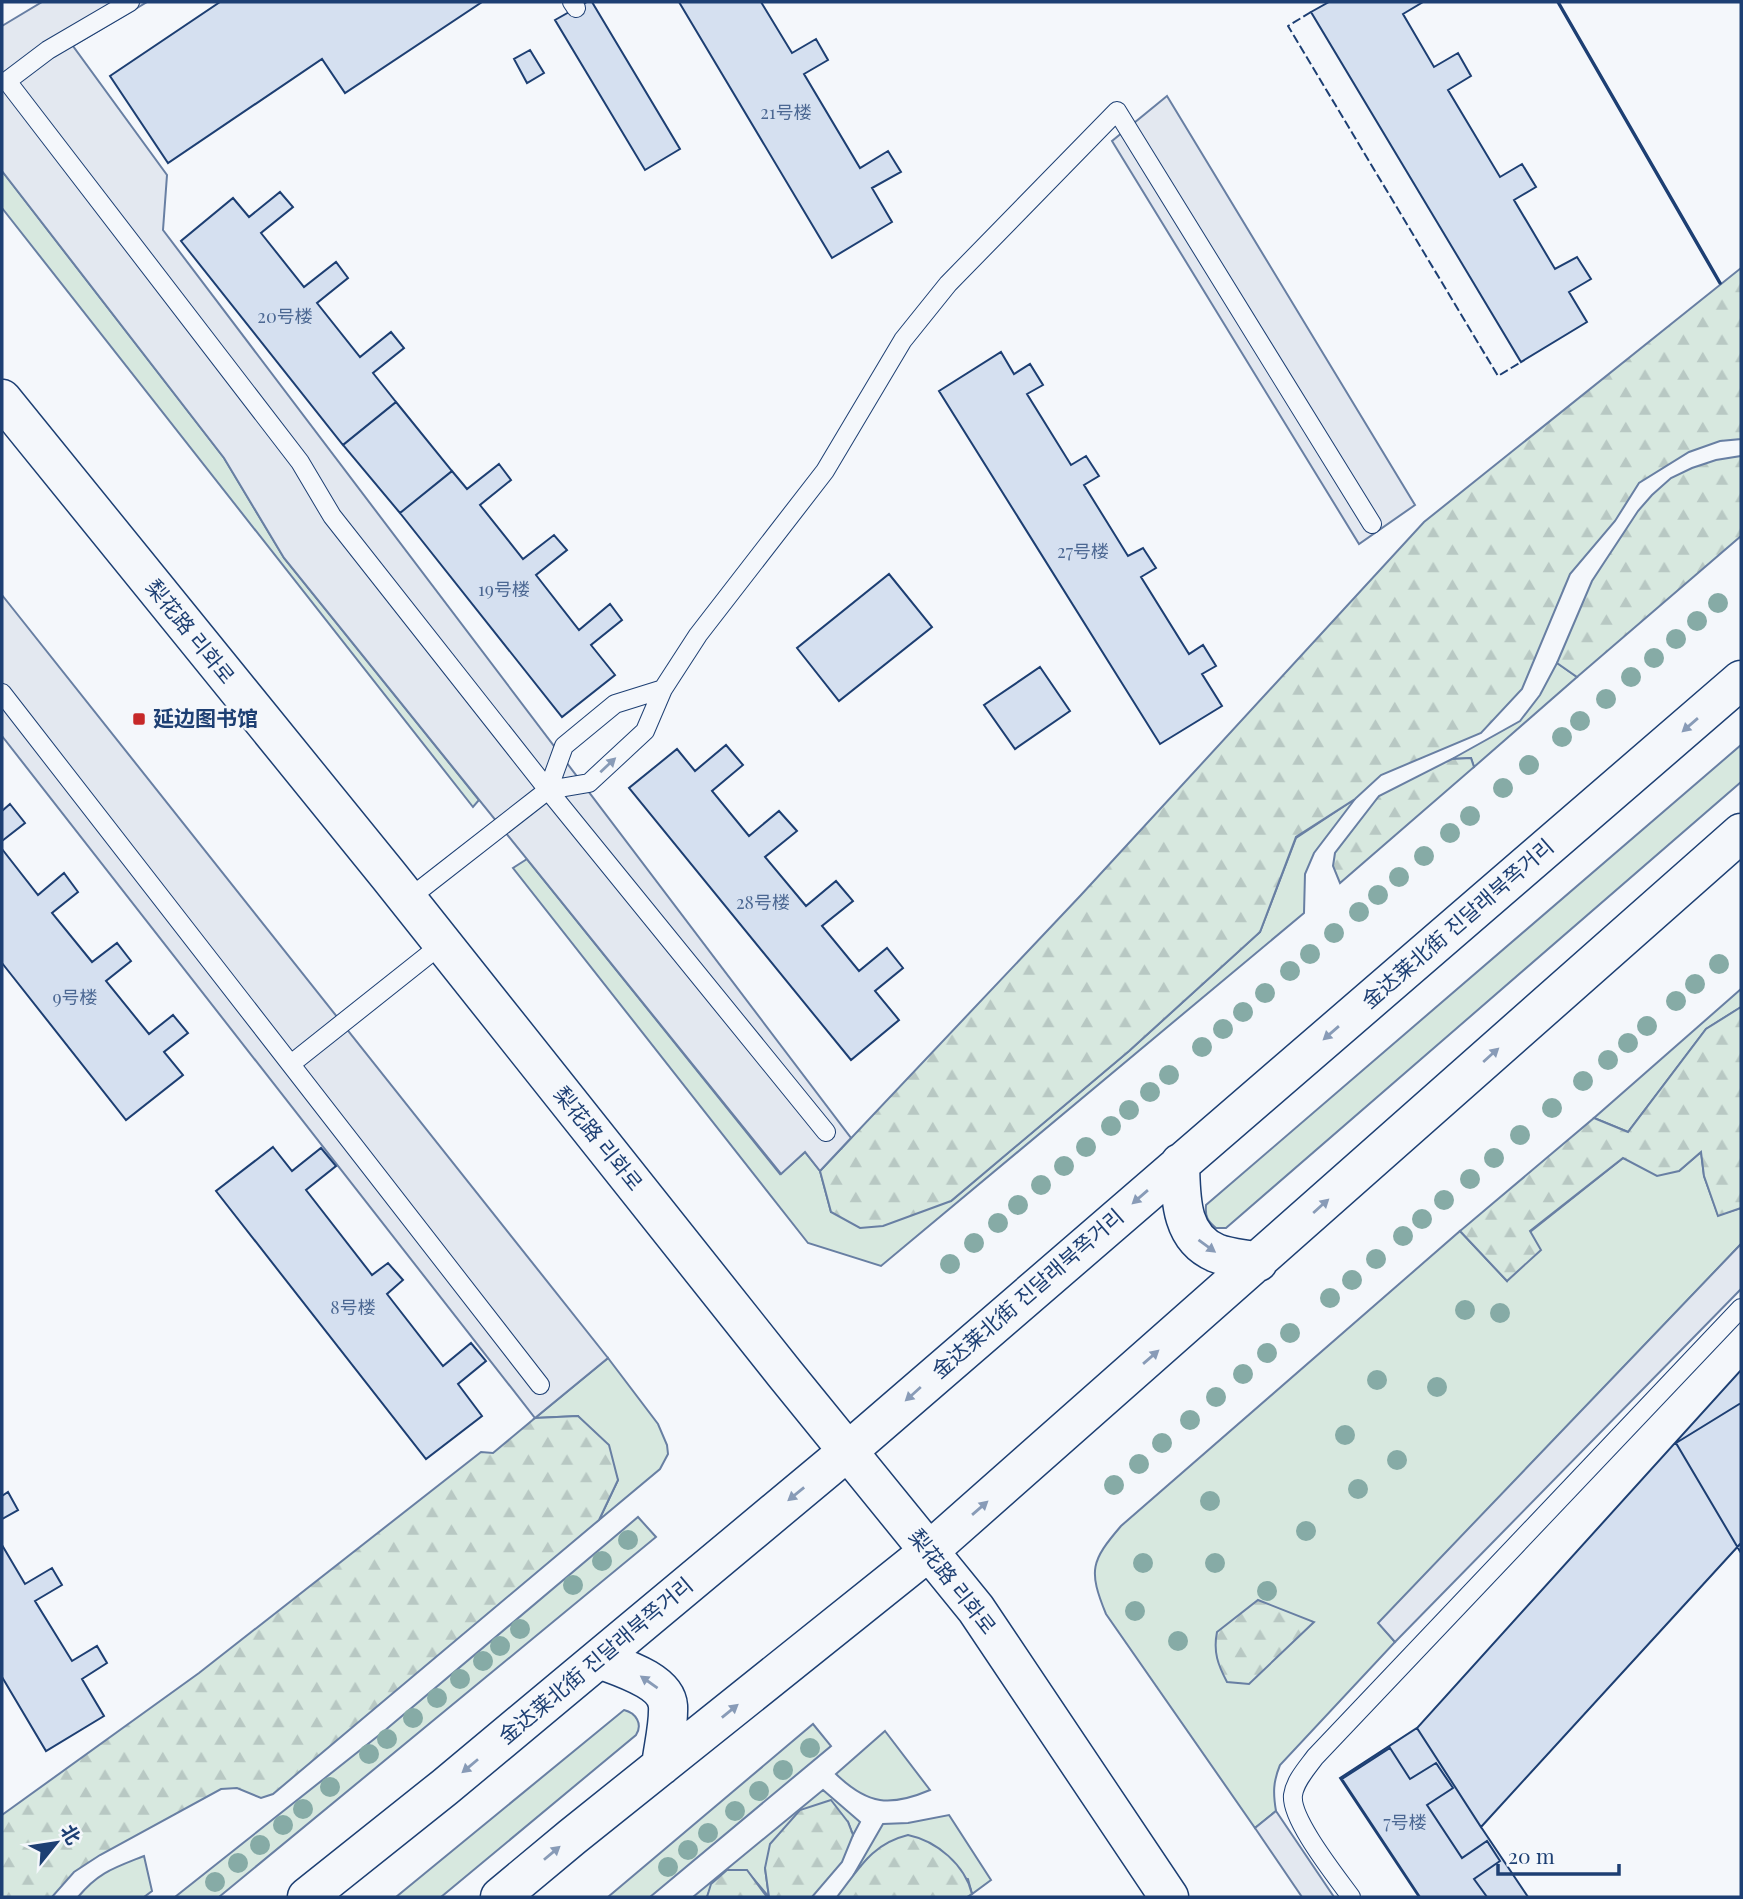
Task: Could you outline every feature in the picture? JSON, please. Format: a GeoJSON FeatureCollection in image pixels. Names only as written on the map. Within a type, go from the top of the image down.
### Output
{"type":"FeatureCollection","features":[{"type":"Feature","properties":{"kind":"main road","name":"梨花路 리화로"},"geometry":{"type":"LineString","coordinates":[[2,399],[976,1609],[1169,1897]]}},
{"type":"Feature","properties":{"kind":"main road","name":"金达莱北街 진달래북쪽거리"},"geometry":{"type":"LineString","coordinates":[[307,1897],[445,1787],[848,1451],[1741,680]]}},
{"type":"Feature","properties":{"kind":"main road"},"geometry":{"type":"LineString","coordinates":[[500,1897],[928,1552],[1741,833]]}},
{"type":"Feature","properties":{"kind":"main road"},"geometry":{"type":"LineString","coordinates":[[1180,1163],[1182,1210],[1192,1235],[1215,1252],[1258,1262]]}},
{"type":"Feature","properties":{"kind":"main road"},"geometry":{"type":"LineString","coordinates":[[598,1659],[640,1675],[659,1688],[668,1704],[661,1766]]}},
{"type":"Feature","properties":{"kind":"lane"},"geometry":{"type":"LineString","coordinates":[[130,2],[48,50],[7,82],[300,462],[332,516],[548,790],[825,1132]]}},
{"type":"Feature","properties":{"kind":"lane"},"geometry":{"type":"LineString","coordinates":[[407,900],[548,790],[589,783],[645,732],[663,689],[698,635],[825,471],[903,340],[948,284],[1117,111],[1372,524]]}},
{"type":"Feature","properties":{"kind":"lane"},"geometry":{"type":"LineString","coordinates":[[548,790],[564,746],[615,704],[663,689]]}},
{"type":"Feature","properties":{"kind":"lane"},"geometry":{"type":"LineString","coordinates":[[2,693],[540,1385]]}},
{"type":"Feature","properties":{"kind":"lane"},"geometry":{"type":"LineString","coordinates":[[291,1064],[442,944]]}},
{"type":"Feature","properties":{"kind":"lane"},"geometry":{"type":"LineString","coordinates":[[1351,1897],[1301,1824],[1294,1809],[1293,1794],[1298,1780],[1315,1758],[1741,1308]]}},
{"type":"Feature","properties":{"kind":"green space"},"geometry":{"type":"Polygon","coordinates":[[[2,171],[224,458],[284,558],[479,800],[473,807],[2,208],[2,171]]]}},
{"type":"Feature","properties":{"kind":"green space"},"geometry":{"type":"Polygon","coordinates":[[[1741,268],[1741,439],[1720,441],[1689,452],[1639,483],[1615,521],[1570,574],[1522,689],[1481,733],[1381,775],[1355,799],[1296,837],[1260,932],[1129,1051],[951,1201],[883,1226],[860,1228],[831,1212],[820,1171],[1081,895],[1424,522],[1741,268]]]}},
{"type":"Feature","properties":{"kind":"green space"},"geometry":{"type":"Polygon","coordinates":[[[1741,456],[1741,536],[1577,677],[1557,663],[1592,581],[1638,511],[1652,495],[1671,478],[1692,468],[1741,456]]]}},
{"type":"Feature","properties":{"kind":"green space"},"geometry":{"type":"Polygon","coordinates":[[[1557,663],[1577,677],[1474,767],[1471,758],[1452,759],[1520,721],[1540,695],[1557,663]]]}},
{"type":"Feature","properties":{"kind":"green space"},"geometry":{"type":"Polygon","coordinates":[[[1741,745],[1741,782],[1226,1228],[1216,1228],[1210,1223],[1206,1215],[1206,1205],[1741,745]]]}},
{"type":"Feature","properties":{"kind":"green space"},"geometry":{"type":"Polygon","coordinates":[[[1471,758],[1474,767],[1340,883],[1333,866],[1335,853],[1379,796],[1452,759],[1471,758]]]}},
{"type":"Feature","properties":{"kind":"green space"},"geometry":{"type":"Polygon","coordinates":[[[1355,799],[1314,853],[1305,874],[1304,913],[881,1266],[808,1243],[513,868],[527,859],[780,1174],[805,1152],[820,1171],[831,1212],[951,1201],[1129,1051],[1260,932],[1296,838],[1355,799]]]}},
{"type":"Feature","properties":{"kind":"green space"},"geometry":{"type":"Polygon","coordinates":[[[1741,989],[1741,1007],[1706,1029],[1628,1132],[1594,1118],[1741,989]]]}},
{"type":"Feature","properties":{"kind":"green space"},"geometry":{"type":"Polygon","coordinates":[[[1741,1007],[1741,1208],[1718,1216],[1704,1176],[1701,1152],[1679,1171],[1657,1176],[1623,1158],[1530,1231],[1541,1250],[1507,1281],[1460,1231],[1594,1118],[1628,1132],[1706,1029],[1741,1007]]]}},
{"type":"Feature","properties":{"kind":"green space"},"geometry":{"type":"Polygon","coordinates":[[[1701,1152],[1704,1176],[1718,1215],[1741,1208],[1741,1244],[1379,1623],[1395,1642],[1280,1765],[1274,1788],[1276,1811],[1255,1828],[1106,1614],[1095,1576],[1095,1567],[1103,1548],[1121,1526],[1460,1231],[1507,1281],[1530,1232],[1623,1158],[1679,1171],[1701,1152]]]}},
{"type":"Feature","properties":{"kind":"green space"},"geometry":{"type":"Polygon","coordinates":[[[608,1358],[658,1424],[668,1454],[660,1469],[599,1520],[618,1480],[578,1416],[535,1418],[608,1358]]]}},
{"type":"Feature","properties":{"kind":"green space"},"geometry":{"type":"Polygon","coordinates":[[[578,1416],[609,1445],[618,1480],[599,1520],[273,1794],[261,1798],[237,1788],[221,1789],[100,1855],[74,1872],[52,1897],[2,1897],[2,1815],[199,1673],[481,1452],[493,1453],[535,1418],[578,1416]]]}},
{"type":"Feature","properties":{"kind":"green space"},"geometry":{"type":"Polygon","coordinates":[[[638,1517],[656,1537],[219,1897],[175,1897],[383,1732],[638,1517]]]}},
{"type":"Feature","properties":{"kind":"green space"},"geometry":{"type":"Polygon","coordinates":[[[1258,1600],[1314,1622],[1249,1684],[1227,1682],[1217,1658],[1217,1632],[1258,1600]]]}},
{"type":"Feature","properties":{"kind":"green space"},"geometry":{"type":"Polygon","coordinates":[[[624,1710],[637,1720],[639,1727],[636,1735],[441,1897],[396,1897],[624,1710]]]}},
{"type":"Feature","properties":{"kind":"green space"},"geometry":{"type":"Polygon","coordinates":[[[813,1724],[831,1746],[650,1897],[608,1897],[813,1724]]]}},
{"type":"Feature","properties":{"kind":"green space"},"geometry":{"type":"Polygon","coordinates":[[[885,1731],[930,1790],[903,1799],[880,1800],[859,1792],[836,1774],[885,1731]]]}},
{"type":"Feature","properties":{"kind":"green space"},"geometry":{"type":"Polygon","coordinates":[[[823,1790],[860,1822],[853,1835],[848,1822],[765,1868],[769,1897],[746,1870],[726,1872],[713,1883],[707,1897],[693,1897],[823,1790]]]}},
{"type":"Feature","properties":{"kind":"green space"},"geometry":{"type":"Polygon","coordinates":[[[831,1800],[848,1822],[853,1835],[842,1862],[812,1897],[769,1897],[765,1868],[770,1844],[800,1810],[831,1800]]]}},
{"type":"Feature","properties":{"kind":"green space"},"geometry":{"type":"Polygon","coordinates":[[[949,1815],[991,1880],[972,1894],[968,1879],[868,1858],[853,1876],[883,1824],[908,1823],[949,1815]]]}},
{"type":"Feature","properties":{"kind":"green space"},"geometry":{"type":"Polygon","coordinates":[[[908,1835],[929,1843],[948,1856],[963,1873],[972,1894],[967,1897],[837,1897],[859,1867],[875,1851],[908,1835]]]}},
{"type":"Feature","properties":{"kind":"green space"},"geometry":{"type":"Polygon","coordinates":[[[144,1856],[152,1891],[144,1897],[78,1897],[100,1876],[144,1856]]]}},
{"type":"Feature","properties":{"kind":"green space"},"geometry":{"type":"Polygon","coordinates":[[[727,1870],[747,1870],[767,1897],[707,1897],[711,1884],[727,1870]]]}},
{"type":"Feature","properties":{"kind":"shaded area"},"geometry":{"type":"Polygon","coordinates":[[[42,2],[147,2],[73,46],[167,175],[163,230],[851,1138],[820,1171],[805,1152],[781,1174],[284,558],[224,458],[2,171],[2,26],[42,2]]]}},
{"type":"Feature","properties":{"kind":"shaded area"},"geometry":{"type":"Polygon","coordinates":[[[1167,96],[1415,505],[1359,544],[1112,141],[1167,96]]]}},
{"type":"Feature","properties":{"kind":"shaded area"},"geometry":{"type":"Polygon","coordinates":[[[2,595],[608,1358],[535,1418],[2,736],[2,595]]]}},
{"type":"Feature","properties":{"kind":"shaded area"},"geometry":{"type":"Polygon","coordinates":[[[1741,1244],[1741,1289],[1395,1642],[1378,1623],[1741,1244]]]}},
{"type":"Feature","properties":{"kind":"shaded area"},"geometry":{"type":"Polygon","coordinates":[[[1276,1811],[1334,1897],[1302,1897],[1255,1828],[1276,1811]]]}},
{"type":"Feature","properties":{"kind":"building"},"geometry":{"type":"Polygon","coordinates":[[[220,2],[482,2],[345,93],[322,59],[168,163],[110,76],[220,2]]]}},
{"type":"Feature","properties":{"kind":"building"},"geometry":{"type":"Polygon","coordinates":[[[587,2],[592,2],[680,149],[645,170],[555,20],[587,2]]]}},
{"type":"Feature","properties":{"kind":"building"},"geometry":{"type":"Polygon","coordinates":[[[679,2],[761,2],[792,53],[816,39],[828,60],[804,74],[860,168],[888,151],[901,172],[872,188],[892,222],[832,258],[679,2]]]}},
{"type":"Feature","properties":{"kind":"building"},"geometry":{"type":"Polygon","coordinates":[[[1329,2],[1423,2],[1403,14],[1434,67],[1458,53],[1471,76],[1448,90],[1500,177],[1522,164],[1536,187],[1514,200],[1555,269],[1577,257],[1591,279],[1569,292],[1587,322],[1521,362],[1311,12],[1329,2]]]}},
{"type":"Feature","properties":{"kind":"building"},"geometry":{"type":"Polygon","coordinates":[[[530,50],[544,73],[527,83],[514,59],[530,50]]]}},
{"type":"Feature","properties":{"kind":"building"},"geometry":{"type":"Polygon","coordinates":[[[280,192],[293,207],[261,233],[304,287],[336,262],[348,278],[317,303],[360,357],[391,332],[404,348],[373,373],[396,402],[343,445],[181,241],[233,198],[249,217],[280,192]]]}},
{"type":"Feature","properties":{"kind":"building"},"geometry":{"type":"Polygon","coordinates":[[[1001,352],[1014,374],[1030,364],[1043,385],[1027,394],[1071,465],[1086,456],[1099,476],[1084,485],[1128,556],[1143,548],[1156,568],[1141,577],[1189,654],[1203,645],[1216,666],[1202,674],[1222,706],[1160,744],[939,391],[1001,352]]]}},
{"type":"Feature","properties":{"kind":"building"},"geometry":{"type":"Polygon","coordinates":[[[396,402],[452,471],[400,513],[343,445],[396,402]]]}},
{"type":"Feature","properties":{"kind":"building"},"geometry":{"type":"Polygon","coordinates":[[[499,464],[511,480],[480,505],[523,559],[554,535],[567,550],[536,575],[579,630],[610,604],[622,620],[591,645],[615,675],[562,717],[400,513],[452,471],[467,489],[499,464]]]}},
{"type":"Feature","properties":{"kind":"building"},"geometry":{"type":"Polygon","coordinates":[[[889,574],[932,627],[839,701],[797,648],[889,574]]]}},
{"type":"Feature","properties":{"kind":"building"},"geometry":{"type":"Polygon","coordinates":[[[1040,667],[1070,711],[1015,749],[984,705],[1040,667]]]}},
{"type":"Feature","properties":{"kind":"building"},"geometry":{"type":"Polygon","coordinates":[[[726,745],[743,765],[712,791],[749,836],[779,811],[797,831],[765,857],[806,906],[836,881],[853,901],[822,926],[859,971],[887,948],[903,968],[875,991],[899,1020],[851,1060],[629,788],[677,749],[695,771],[726,745]]]}},
{"type":"Feature","properties":{"kind":"building"},"geometry":{"type":"Polygon","coordinates":[[[10,804],[25,823],[2,841],[2,811],[10,804]]]}},
{"type":"Feature","properties":{"kind":"building"},"geometry":{"type":"Polygon","coordinates":[[[2,849],[38,895],[64,873],[78,892],[52,913],[92,962],[117,943],[131,961],[106,981],[149,1034],[173,1015],[188,1033],[164,1052],[183,1075],[126,1120],[2,963],[2,849]]]}},
{"type":"Feature","properties":{"kind":"building"},"geometry":{"type":"Polygon","coordinates":[[[273,1147],[292,1171],[321,1148],[336,1166],[306,1190],[372,1275],[388,1263],[403,1280],[387,1294],[443,1366],[471,1343],[486,1361],[458,1384],[482,1416],[426,1459],[216,1191],[273,1147]]]}},
{"type":"Feature","properties":{"kind":"building"},"geometry":{"type":"Polygon","coordinates":[[[1741,1370],[1741,1543],[1481,1827],[1417,1728],[1741,1370]]]}},
{"type":"Feature","properties":{"kind":"building"},"geometry":{"type":"Polygon","coordinates":[[[1741,1403],[1741,1553],[1676,1443],[1741,1403]]]}},
{"type":"Feature","properties":{"kind":"building"},"geometry":{"type":"Polygon","coordinates":[[[8,1492],[18,1510],[2,1519],[2,1496],[8,1492]]]}},
{"type":"Feature","properties":{"kind":"building"},"geometry":{"type":"Polygon","coordinates":[[[2,1545],[25,1584],[52,1568],[62,1585],[35,1601],[72,1661],[97,1646],[107,1663],[82,1679],[104,1716],[46,1751],[2,1677],[2,1545]]]}},
{"type":"Feature","properties":{"kind":"building"},"geometry":{"type":"Polygon","coordinates":[[[1417,1728],[1528,1897],[1419,1897],[1340,1778],[1417,1728]]]}},
{"type":"Feature","properties":{"kind":"building"},"geometry":{"type":"Polygon","coordinates":[[[1390,1748],[1410,1779],[1436,1763],[1453,1788],[1427,1805],[1462,1858],[1487,1841],[1500,1861],[1474,1879],[1487,1897],[1420,1897],[1342,1779],[1390,1748]]]}},
{"type":"Feature","properties":{"kind":"fence"},"geometry":{"type":"LineString","coordinates":[[1311,12],[1288,26],[1498,376],[1521,362]]}},
{"type":"Feature","properties":{"kind":"wall"},"geometry":{"type":"LineString","coordinates":[[1558,2],[1720,283]]}},
{"type":"Feature","properties":{"kind":"place","name":"延边图书馆"},"geometry":{"type":"Point","coordinates":[139,719]}}]}
